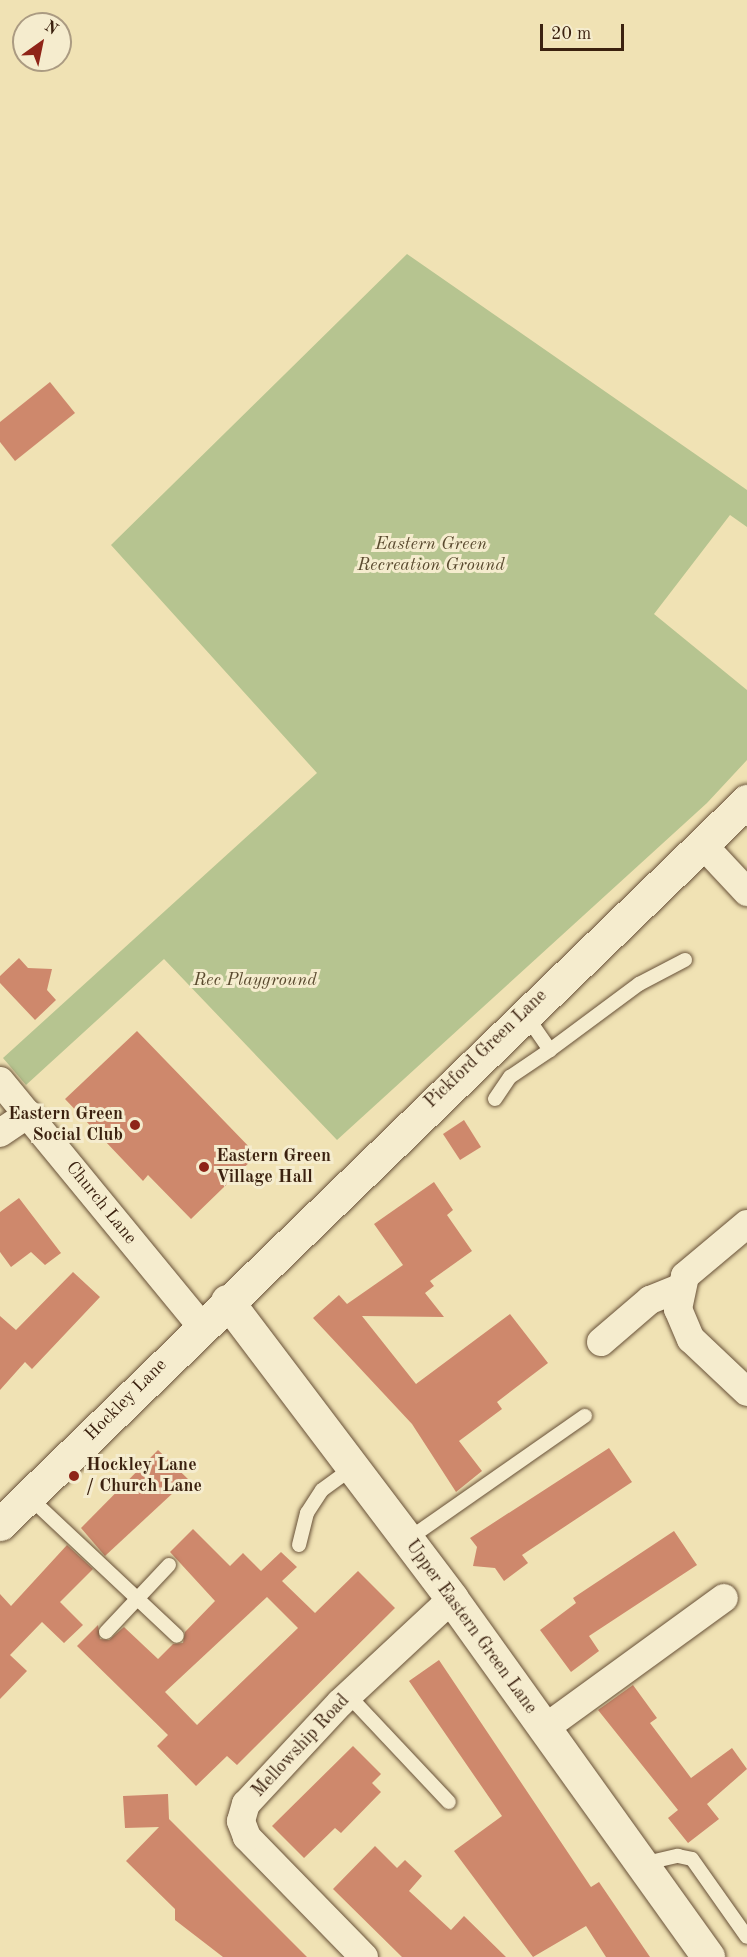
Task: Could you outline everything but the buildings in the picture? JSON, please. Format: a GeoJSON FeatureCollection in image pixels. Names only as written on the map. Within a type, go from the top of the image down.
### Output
{"type":"FeatureCollection","features":[{"type":"Feature","properties":{"kind":"street","name":"Pickford Green Lane"},"geometry":{"type":"LineString","coordinates":[[227,1302],[523,1012],[704,846],[747,801]]}},
{"type":"Feature","properties":{"kind":"street"},"geometry":{"type":"LineString","coordinates":[[704,846],[747,892]]}},
{"type":"Feature","properties":{"kind":"street","name":"Church Lane"},"geometry":{"type":"LineString","coordinates":[[0,1081],[201,1326]]}},
{"type":"Feature","properties":{"kind":"street"},"geometry":{"type":"LineString","coordinates":[[0,1133],[28,1114]]}},
{"type":"Feature","properties":{"kind":"street"},"geometry":{"type":"LineString","coordinates":[[747,1224],[694,1267],[680,1288],[678,1309],[685,1329],[747,1392]]}},
{"type":"Feature","properties":{"kind":"street"},"geometry":{"type":"LineString","coordinates":[[601,1342],[650,1300],[680,1288]]}},
{"type":"Feature","properties":{"kind":"street","name":"Hockley Lane"},"geometry":{"type":"LineString","coordinates":[[0,1524],[227,1302]]}},
{"type":"Feature","properties":{"kind":"street","name":"Upper Eastern Green Lane"},"geometry":{"type":"LineString","coordinates":[[227,1302],[452,1599],[708,1957]]}},
{"type":"Feature","properties":{"kind":"street"},"geometry":{"type":"LineString","coordinates":[[545,1728],[724,1598]]}},
{"type":"Feature","properties":{"kind":"street","name":"Mellowship Road"},"geometry":{"type":"LineString","coordinates":[[364,1957],[247,1837],[241,1821],[246,1804],[348,1695],[452,1599]]}},
{"type":"Feature","properties":{"kind":"lane"},"geometry":{"type":"LineString","coordinates":[[495,1099],[510,1077],[639,984],[685,960]]}},
{"type":"Feature","properties":{"kind":"lane"},"geometry":{"type":"LineString","coordinates":[[523,1012],[550,1050]]}},
{"type":"Feature","properties":{"kind":"lane"},"geometry":{"type":"LineString","coordinates":[[407,1540],[585,1416]]}},
{"type":"Feature","properties":{"kind":"lane"},"geometry":{"type":"LineString","coordinates":[[299,1545],[307,1513],[322,1490],[352,1468]]}},
{"type":"Feature","properties":{"kind":"lane"},"geometry":{"type":"LineString","coordinates":[[28,1496],[177,1636]]}},
{"type":"Feature","properties":{"kind":"lane"},"geometry":{"type":"LineString","coordinates":[[106,1632],[169,1566]]}},
{"type":"Feature","properties":{"kind":"lane"},"geometry":{"type":"LineString","coordinates":[[348,1695],[449,1802]]}},
{"type":"Feature","properties":{"kind":"lane"},"geometry":{"type":"LineString","coordinates":[[642,1864],[678,1856],[692,1859],[747,1937]]}},
{"type":"Feature","properties":{"kind":"green space","name":"Eastern Green Recreation Ground"},"geometry":{"type":"Polygon","coordinates":[[[407,254],[747,490],[747,527],[730,515],[654,614],[747,690],[747,760],[707,803],[337,1140],[164,959],[26,1085],[3,1058],[317,773],[111,545],[407,254]]]}},
{"type":"Feature","properties":{"kind":"place","name":"Eastern Green Social Club"},"geometry":{"type":"Point","coordinates":[135,1125]}},
{"type":"Feature","properties":{"kind":"place","name":"Eastern Green Village Hall"},"geometry":{"type":"Point","coordinates":[204,1167]}},
{"type":"Feature","properties":{"kind":"place","name":"Hockley Lane / Church Lane"},"geometry":{"type":"Point","coordinates":[74,1476]}},
{"type":"Feature","properties":{"kind":"park label","name":"Rec Playground"},"geometry":{"type":"Point","coordinates":[255,980]}}]}
